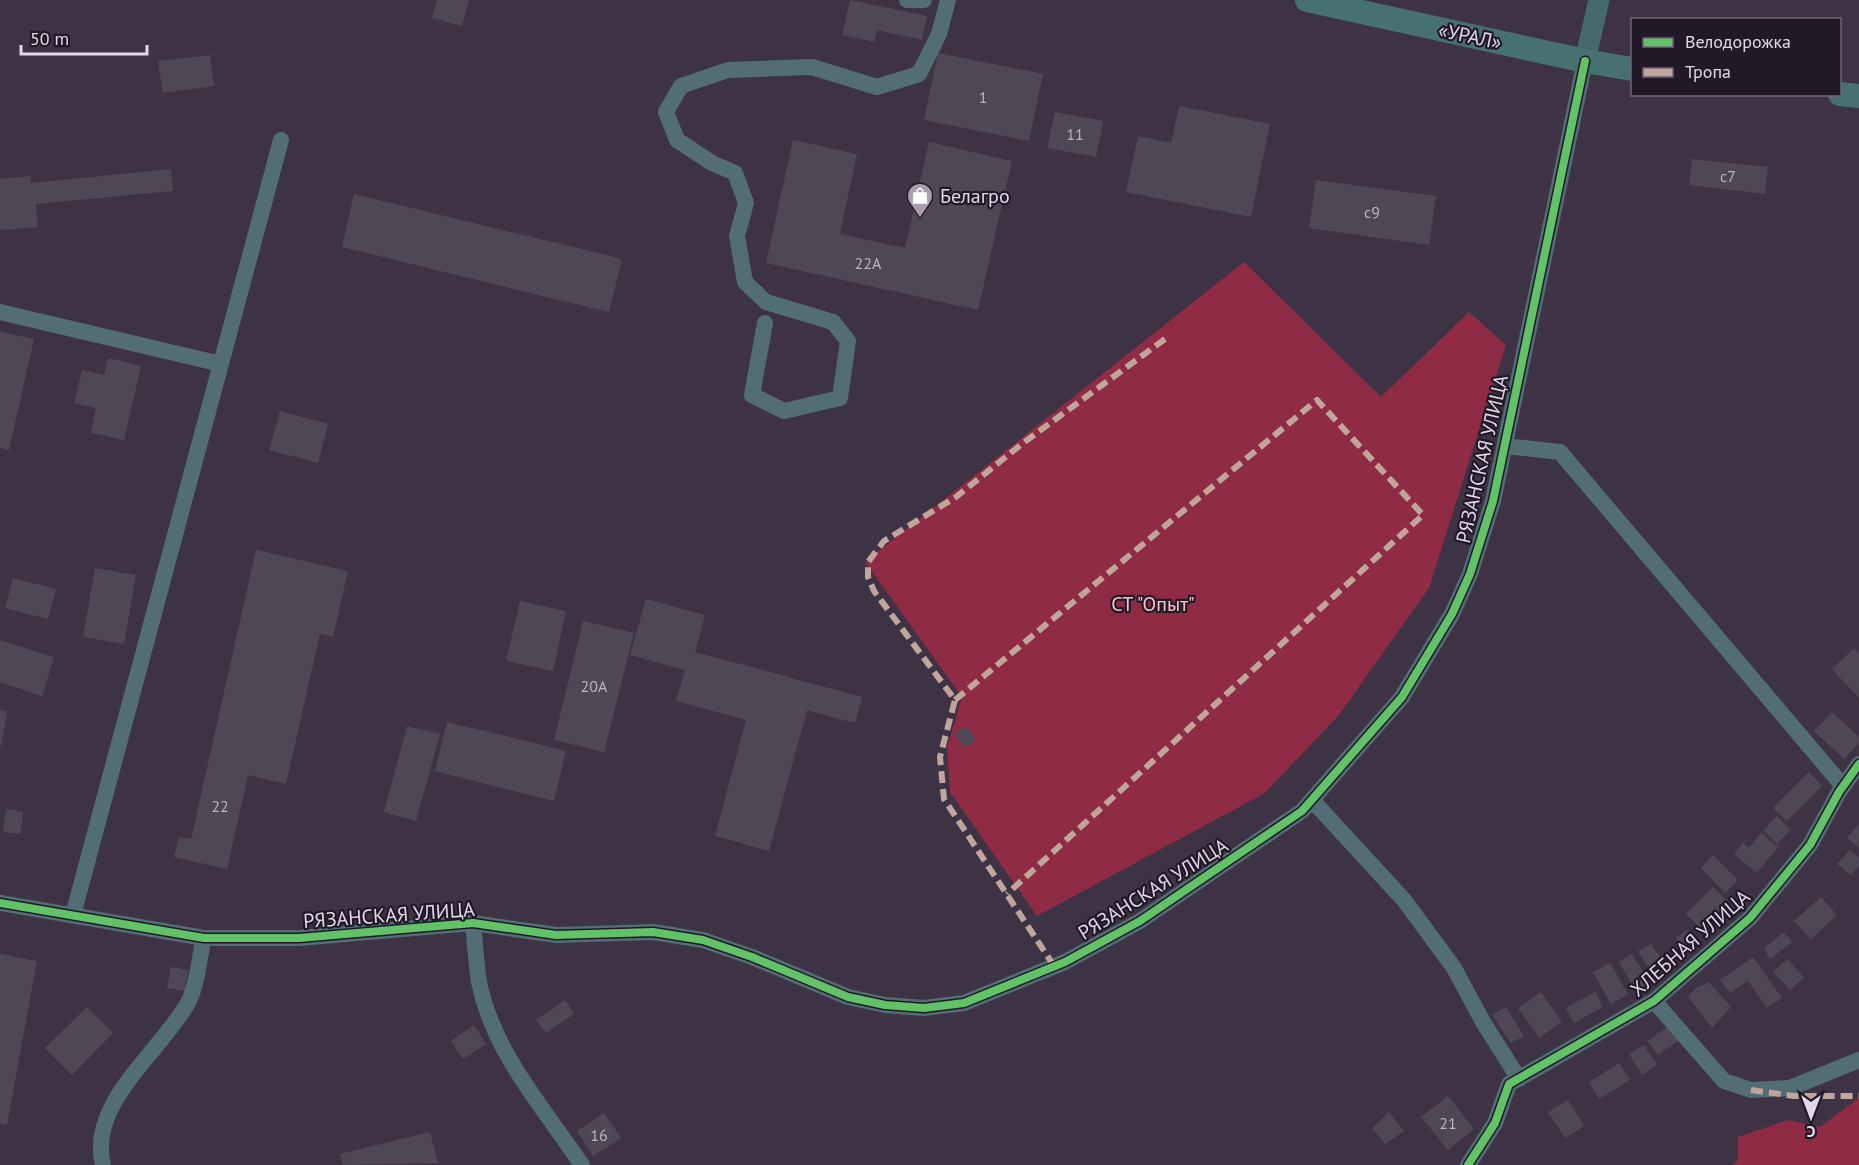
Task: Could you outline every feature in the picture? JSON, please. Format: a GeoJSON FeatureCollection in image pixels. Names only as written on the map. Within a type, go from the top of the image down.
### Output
{"type":"FeatureCollection","features":[{"type":"Feature","properties":{"kind":"highway","name":"«УРАЛ»"},"geometry":{"type":"LineString","coordinates":[[1307,0],[1585,61],[1631,69]]}},
{"type":"Feature","properties":{"kind":"highway"},"geometry":{"type":"LineString","coordinates":[[1841,94],[1859,96]]}},
{"type":"Feature","properties":{"kind":"main road"},"geometry":{"type":"LineString","coordinates":[[1585,61],[1599,0]]}},
{"type":"Feature","properties":{"kind":"street"},"geometry":{"type":"LineString","coordinates":[[907,0],[924,0]]}},
{"type":"Feature","properties":{"kind":"street"},"geometry":{"type":"LineString","coordinates":[[765,323],[752,395],[784,411],[840,399],[848,341],[833,322],[766,302],[745,282],[737,236],[746,203],[735,173],[712,163],[677,140],[666,112],[681,86],[728,70],[812,67],[877,87],[918,74],[939,34],[948,0]]}},
{"type":"Feature","properties":{"kind":"street","name":"РЯЗАНСКАЯ УЛИЦА"},"geometry":{"type":"LineString","coordinates":[[0,903],[204,938],[299,938],[474,923],[556,935],[663,933],[703,940],[752,957],[848,997],[885,1005],[924,1008],[964,1003],[1065,962],[1140,921],[1298,815],[1402,697],[1452,614],[1470,574],[1493,501],[1585,61]]}},
{"type":"Feature","properties":{"kind":"street"},"geometry":{"type":"LineString","coordinates":[[73,915],[281,140]]}},
{"type":"Feature","properties":{"kind":"street"},"geometry":{"type":"LineString","coordinates":[[0,312],[221,364]]}},
{"type":"Feature","properties":{"kind":"street"},"geometry":{"type":"LineString","coordinates":[[1505,446],[1560,452],[1843,786]]}},
{"type":"Feature","properties":{"kind":"street","name":"ХЛЕБНАЯ УЛИЦА"},"geometry":{"type":"LineString","coordinates":[[1468,1165],[1495,1123],[1509,1084],[1654,1001],[1750,918],[1810,845],[1843,786],[1859,764]]}},
{"type":"Feature","properties":{"kind":"street"},"geometry":{"type":"LineString","coordinates":[[1312,800],[1358,847],[1417,916],[1454,968],[1483,1022],[1519,1079]]}},
{"type":"Feature","properties":{"kind":"street","name":"РЯЗАНСКАЯ УЛИЦА"},"geometry":{"type":"LineString","coordinates":[[474,923],[479,982],[495,1031],[520,1076],[582,1165]]}},
{"type":"Feature","properties":{"kind":"street"},"geometry":{"type":"LineString","coordinates":[[103,1165],[99,1149],[102,1124],[110,1108],[173,1027],[191,998],[204,938]]}},
{"type":"Feature","properties":{"kind":"street"},"geometry":{"type":"LineString","coordinates":[[1654,1001],[1724,1081],[1751,1090],[1790,1088],[1859,1060]]}},
{"type":"Feature","properties":{"kind":"green space","name":"СТ \"Опыт\""},"geometry":{"type":"Polygon","coordinates":[[[1244,262],[1381,397],[1469,312],[1506,345],[1429,588],[1339,715],[1265,793],[1037,916],[950,792],[947,748],[962,697],[865,562],[1244,262]]]}},
{"type":"Feature","properties":{"kind":"green space"},"geometry":{"type":"Polygon","coordinates":[[[1859,1098],[1859,1165],[1733,1165],[1738,1159],[1738,1137],[1788,1120],[1820,1127],[1859,1098]]]}},
{"type":"Feature","properties":{"kind":"building"},"geometry":{"type":"Polygon","coordinates":[[[437,0],[469,0],[462,26],[432,18],[437,0]]]}},
{"type":"Feature","properties":{"kind":"building"},"geometry":{"type":"Polygon","coordinates":[[[850,0],[927,16],[922,40],[877,30],[874,42],[842,35],[850,0]]]}},
{"type":"Feature","properties":{"kind":"building"},"geometry":{"type":"Polygon","coordinates":[[[938,53],[1043,74],[1029,141],[924,120],[938,53]]]}},
{"type":"Feature","properties":{"kind":"building"},"geometry":{"type":"Polygon","coordinates":[[[210,55],[214,86],[163,93],[158,61],[210,55]]]}},
{"type":"Feature","properties":{"kind":"building"},"geometry":{"type":"Polygon","coordinates":[[[1179,106],[1270,124],[1251,217],[1126,192],[1138,136],[1171,143],[1179,106]]]}},
{"type":"Feature","properties":{"kind":"building"},"geometry":{"type":"Polygon","coordinates":[[[1055,112],[1103,121],[1096,157],[1047,148],[1055,112]]]}},
{"type":"Feature","properties":{"kind":"building"},"geometry":{"type":"Polygon","coordinates":[[[793,140],[857,154],[840,234],[905,248],[929,142],[1012,161],[978,310],[766,263],[793,140]]]}},
{"type":"Feature","properties":{"kind":"building"},"geometry":{"type":"Polygon","coordinates":[[[1692,159],[1768,167],[1765,194],[1689,185],[1692,159]]]}},
{"type":"Feature","properties":{"kind":"building"},"geometry":{"type":"Polygon","coordinates":[[[171,169],[173,191],[36,204],[38,227],[0,230],[0,179],[30,176],[31,183],[171,169]]]}},
{"type":"Feature","properties":{"kind":"building"},"geometry":{"type":"Polygon","coordinates":[[[1316,180],[1436,196],[1429,245],[1309,228],[1316,180]]]}},
{"type":"Feature","properties":{"kind":"building"},"geometry":{"type":"Polygon","coordinates":[[[354,194],[622,259],[609,312],[342,247],[354,194]]]}},
{"type":"Feature","properties":{"kind":"building"},"geometry":{"type":"Polygon","coordinates":[[[0,332],[34,339],[9,450],[0,448],[0,332]]]}},
{"type":"Feature","properties":{"kind":"building"},"geometry":{"type":"Polygon","coordinates":[[[108,358],[141,366],[124,440],[91,433],[96,408],[74,403],[82,370],[104,375],[108,358]]]}},
{"type":"Feature","properties":{"kind":"building"},"geometry":{"type":"Polygon","coordinates":[[[280,411],[328,424],[318,463],[269,450],[280,411]]]}},
{"type":"Feature","properties":{"kind":"building"},"geometry":{"type":"Polygon","coordinates":[[[256,550],[348,571],[333,637],[320,634],[286,784],[248,775],[227,869],[174,857],[179,837],[191,839],[256,550]]]}},
{"type":"Feature","properties":{"kind":"building"},"geometry":{"type":"Polygon","coordinates":[[[95,568],[136,575],[124,644],[83,637],[95,568]]]}},
{"type":"Feature","properties":{"kind":"building"},"geometry":{"type":"Polygon","coordinates":[[[13,578],[56,589],[48,619],[5,608],[13,578]]]}},
{"type":"Feature","properties":{"kind":"building"},"geometry":{"type":"Polygon","coordinates":[[[646,599],[705,615],[695,652],[862,697],[855,723],[807,710],[769,851],[715,836],[746,720],[676,701],[685,670],[630,655],[646,599]]]}},
{"type":"Feature","properties":{"kind":"building"},"geometry":{"type":"Polygon","coordinates":[[[520,601],[566,611],[553,671],[506,661],[520,601]]]}},
{"type":"Feature","properties":{"kind":"building"},"geometry":{"type":"Polygon","coordinates":[[[583,621],[634,633],[604,752],[554,740],[583,621]]]}},
{"type":"Feature","properties":{"kind":"building"},"geometry":{"type":"Polygon","coordinates":[[[0,640],[54,657],[42,696],[0,682],[0,640]]]}},
{"type":"Feature","properties":{"kind":"building"},"geometry":{"type":"Polygon","coordinates":[[[1854,648],[1859,654],[1859,698],[1832,669],[1854,648]]]}},
{"type":"Feature","properties":{"kind":"building"},"geometry":{"type":"Polygon","coordinates":[[[0,710],[7,711],[1,746],[0,746],[0,710]]]}},
{"type":"Feature","properties":{"kind":"building"},"geometry":{"type":"Polygon","coordinates":[[[1832,712],[1859,737],[1859,743],[1844,759],[1814,731],[1832,712]]]}},
{"type":"Feature","properties":{"kind":"building"},"geometry":{"type":"Polygon","coordinates":[[[447,722],[566,751],[554,801],[435,771],[447,722]]]}},
{"type":"Feature","properties":{"kind":"building"},"geometry":{"type":"Polygon","coordinates":[[[407,726],[440,734],[416,821],[384,812],[407,726]]]}},
{"type":"Feature","properties":{"kind":"building"},"geometry":{"type":"Polygon","coordinates":[[[966,726],[976,739],[965,748],[954,734],[966,726]]]}},
{"type":"Feature","properties":{"kind":"building"},"geometry":{"type":"Polygon","coordinates":[[[1809,772],[1822,786],[1787,821],[1773,808],[1809,772]]]}},
{"type":"Feature","properties":{"kind":"building"},"geometry":{"type":"Polygon","coordinates":[[[6,809],[23,812],[20,834],[3,832],[6,809]]]}},
{"type":"Feature","properties":{"kind":"building"},"geometry":{"type":"Polygon","coordinates":[[[1777,816],[1791,830],[1777,844],[1763,830],[1777,816]]]}},
{"type":"Feature","properties":{"kind":"building"},"geometry":{"type":"Polygon","coordinates":[[[1859,824],[1859,848],[1847,838],[1859,824]]]}},
{"type":"Feature","properties":{"kind":"building"},"geometry":{"type":"Polygon","coordinates":[[[1761,833],[1778,847],[1757,873],[1734,854],[1743,843],[1749,848],[1761,833]]]}},
{"type":"Feature","properties":{"kind":"building"},"geometry":{"type":"Polygon","coordinates":[[[1850,850],[1859,858],[1859,866],[1851,875],[1837,864],[1850,850]]]}},
{"type":"Feature","properties":{"kind":"building"},"geometry":{"type":"Polygon","coordinates":[[[1713,855],[1738,880],[1725,893],[1701,868],[1713,855]]]}},
{"type":"Feature","properties":{"kind":"building"},"geometry":{"type":"Polygon","coordinates":[[[1713,887],[1729,903],[1703,931],[1686,914],[1713,887]]]}},
{"type":"Feature","properties":{"kind":"building"},"geometry":{"type":"Polygon","coordinates":[[[1821,897],[1837,915],[1811,939],[1794,921],[1821,897]]]}},
{"type":"Feature","properties":{"kind":"building"},"geometry":{"type":"Polygon","coordinates":[[[1686,930],[1699,943],[1690,951],[1676,938],[1686,930]]]}},
{"type":"Feature","properties":{"kind":"building"},"geometry":{"type":"Polygon","coordinates":[[[1784,932],[1792,942],[1770,959],[1764,948],[1784,932]]]}},
{"type":"Feature","properties":{"kind":"building"},"geometry":{"type":"Polygon","coordinates":[[[1651,944],[1670,971],[1655,979],[1638,951],[1651,944]]]}},
{"type":"Feature","properties":{"kind":"building"},"geometry":{"type":"Polygon","coordinates":[[[0,954],[37,961],[7,1125],[0,1124],[0,954]]]}},
{"type":"Feature","properties":{"kind":"building"},"geometry":{"type":"Polygon","coordinates":[[[1632,954],[1650,983],[1636,991],[1619,962],[1632,954]]]}},
{"type":"Feature","properties":{"kind":"building"},"geometry":{"type":"Polygon","coordinates":[[[1753,957],[1782,998],[1767,1008],[1748,981],[1730,993],[1720,980],[1753,957]]]}},
{"type":"Feature","properties":{"kind":"building"},"geometry":{"type":"Polygon","coordinates":[[[1788,959],[1804,978],[1790,990],[1773,971],[1788,959]]]}},
{"type":"Feature","properties":{"kind":"building"},"geometry":{"type":"Polygon","coordinates":[[[1610,963],[1628,994],[1611,1004],[1593,972],[1610,963]]]}},
{"type":"Feature","properties":{"kind":"building"},"geometry":{"type":"Polygon","coordinates":[[[171,967],[188,970],[185,991],[167,988],[171,967]]]}},
{"type":"Feature","properties":{"kind":"building"},"geometry":{"type":"Polygon","coordinates":[[[1709,982],[1731,1007],[1712,1028],[1688,997],[1696,988],[1709,982]]]}},
{"type":"Feature","properties":{"kind":"building"},"geometry":{"type":"Polygon","coordinates":[[[1541,992],[1562,1022],[1539,1038],[1518,1008],[1541,992]]]}},
{"type":"Feature","properties":{"kind":"building"},"geometry":{"type":"Polygon","coordinates":[[[1595,992],[1603,1007],[1574,1023],[1566,1008],[1595,992]]]}},
{"type":"Feature","properties":{"kind":"building"},"geometry":{"type":"Polygon","coordinates":[[[565,1000],[574,1014],[546,1033],[536,1020],[565,1000]]]}},
{"type":"Feature","properties":{"kind":"building"},"geometry":{"type":"Polygon","coordinates":[[[87,1007],[113,1033],[72,1075],[45,1048],[87,1007]]]}},
{"type":"Feature","properties":{"kind":"building"},"geometry":{"type":"Polygon","coordinates":[[[1506,1007],[1524,1036],[1511,1043],[1492,1015],[1506,1007]]]}},
{"type":"Feature","properties":{"kind":"building"},"geometry":{"type":"Polygon","coordinates":[[[474,1025],[486,1044],[463,1059],[451,1041],[474,1025]]]}},
{"type":"Feature","properties":{"kind":"building"},"geometry":{"type":"Polygon","coordinates":[[[1670,1025],[1681,1039],[1658,1055],[1647,1041],[1670,1025]]]}},
{"type":"Feature","properties":{"kind":"building"},"geometry":{"type":"Polygon","coordinates":[[[1644,1045],[1657,1065],[1642,1075],[1629,1054],[1644,1045]]]}},
{"type":"Feature","properties":{"kind":"building"},"geometry":{"type":"Polygon","coordinates":[[[1619,1063],[1630,1080],[1599,1099],[1589,1082],[1619,1063]]]}},
{"type":"Feature","properties":{"kind":"building"},"geometry":{"type":"Polygon","coordinates":[[[1448,1096],[1474,1129],[1448,1150],[1421,1117],[1448,1096]]]}},
{"type":"Feature","properties":{"kind":"building"},"geometry":{"type":"Polygon","coordinates":[[[1568,1100],[1584,1126],[1565,1138],[1548,1112],[1568,1100]]]}},
{"type":"Feature","properties":{"kind":"building"},"geometry":{"type":"Polygon","coordinates":[[[1389,1112],[1404,1131],[1385,1144],[1372,1128],[1389,1112]]]}},
{"type":"Feature","properties":{"kind":"building"},"geometry":{"type":"Polygon","coordinates":[[[604,1113],[621,1138],[593,1156],[577,1131],[604,1113]]]}},
{"type":"Feature","properties":{"kind":"building"},"geometry":{"type":"Polygon","coordinates":[[[430,1132],[438,1163],[343,1165],[340,1154],[430,1132]]]}},
{"type":"Feature","properties":{"kind":"marked path"},"geometry":{"type":"LineString","coordinates":[[1054,966],[944,799],[940,757],[955,700],[874,591],[868,577],[868,562],[884,541],[956,497],[1023,443],[1165,339]]}},
{"type":"Feature","properties":{"kind":"marked path"},"geometry":{"type":"LineString","coordinates":[[955,700],[1317,400],[1423,515],[1007,894]]}},
{"type":"Feature","properties":{"kind":"marked path"},"geometry":{"type":"LineString","coordinates":[[1751,1090],[1794,1096],[1859,1096]]}},
{"type":"Feature","properties":{"kind":"cycle path"},"geometry":{"type":"LineString","coordinates":[[0,903],[204,938],[299,938],[473,923],[556,935],[653,932],[703,940],[752,957],[848,997],[885,1005],[924,1008],[964,1003],[1065,962],[1140,921],[1302,811],[1402,697],[1452,614],[1470,574],[1493,501],[1585,61]]}},
{"type":"Feature","properties":{"kind":"cycle path"},"geometry":{"type":"LineString","coordinates":[[1468,1165],[1495,1123],[1509,1084],[1654,1001],[1750,918],[1810,845],[1839,792],[1859,764]]}},
{"type":"Feature","properties":{"kind":"place","name":"Белагро"},"geometry":{"type":"Point","coordinates":[920,219]}}]}
